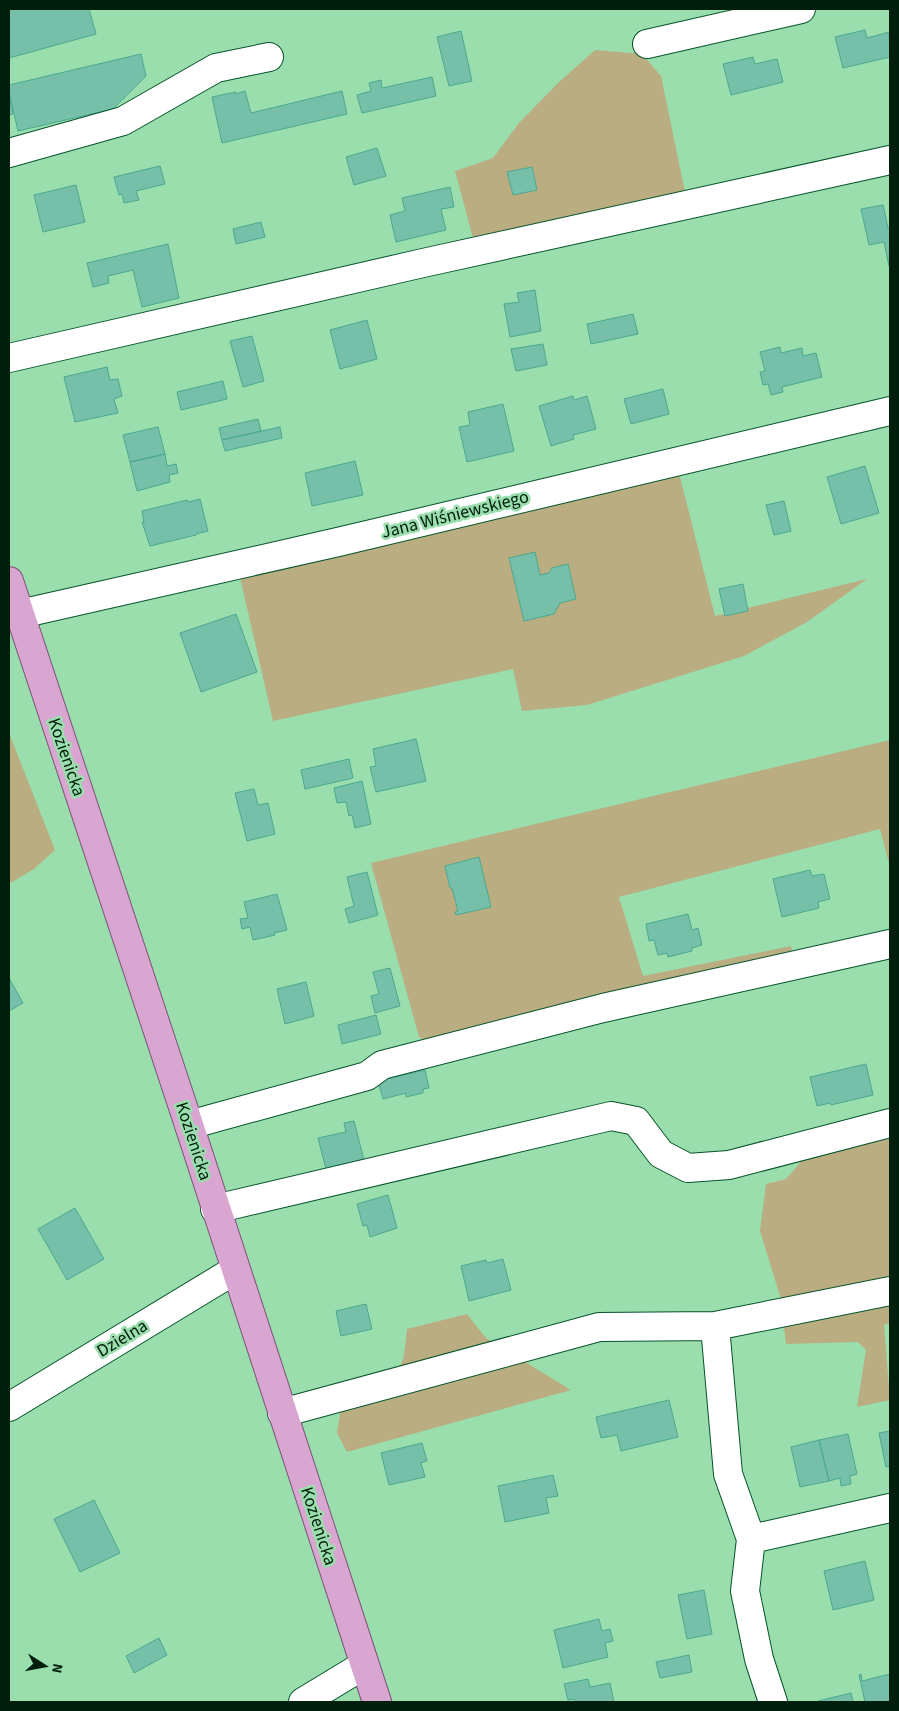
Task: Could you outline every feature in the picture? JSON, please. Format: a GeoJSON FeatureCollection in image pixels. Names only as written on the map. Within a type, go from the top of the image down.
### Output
{"type":"FeatureCollection","features":[{"type":"Feature","properties":{"kind":"main road","name":"Kozienicka"},"geometry":{"type":"LineString","coordinates":[[9,581],[189,1125],[376,1702]]}},
{"type":"Feature","properties":{"kind":"street"},"geometry":{"type":"LineString","coordinates":[[647,44],[801,9]]}},
{"type":"Feature","properties":{"kind":"street"},"geometry":{"type":"LineString","coordinates":[[9,153],[123,121],[216,68],[269,57]]}},
{"type":"Feature","properties":{"kind":"street"},"geometry":{"type":"LineString","coordinates":[[9,358],[423,263],[890,160]]}},
{"type":"Feature","properties":{"kind":"street","name":"Jana Wiśniewskiego"},"geometry":{"type":"LineString","coordinates":[[20,614],[338,542],[890,411]]}},
{"type":"Feature","properties":{"kind":"street"},"geometry":{"type":"LineString","coordinates":[[189,1125],[367,1076],[382,1065],[603,1008],[890,944]]}},
{"type":"Feature","properties":{"kind":"street"},"geometry":{"type":"LineString","coordinates":[[215,1209],[611,1116],[636,1121],[661,1154],[688,1168],[729,1165],[890,1123]]}},
{"type":"Feature","properties":{"kind":"street","name":"Dzielna"},"geometry":{"type":"LineString","coordinates":[[9,1407],[235,1270]]}},
{"type":"Feature","properties":{"kind":"street"},"geometry":{"type":"LineString","coordinates":[[282,1413],[600,1327],[715,1326],[890,1291]]}},
{"type":"Feature","properties":{"kind":"street"},"geometry":{"type":"LineString","coordinates":[[715,1326],[728,1474],[751,1539],[745,1591],[759,1659],[773,1702]]}},
{"type":"Feature","properties":{"kind":"street"},"geometry":{"type":"LineString","coordinates":[[751,1539],[890,1508]]}},
{"type":"Feature","properties":{"kind":"street"},"geometry":{"type":"LineString","coordinates":[[303,1702],[364,1665]]}},
{"type":"Feature","properties":{"kind":"shaded area"},"geometry":{"type":"Polygon","coordinates":[[[595,50],[642,54],[661,76],[686,197],[474,242],[455,171],[493,158],[519,123],[559,82],[595,50]]]}},
{"type":"Feature","properties":{"kind":"shaded area"},"geometry":{"type":"Polygon","coordinates":[[[677,465],[715,616],[867,579],[807,622],[744,656],[587,705],[522,711],[513,669],[273,721],[239,573],[677,465]]]}},
{"type":"Feature","properties":{"kind":"shaded area"},"geometry":{"type":"Polygon","coordinates":[[[9,733],[55,850],[34,869],[9,884],[9,733]]]}},
{"type":"Feature","properties":{"kind":"shaded area"},"geometry":{"type":"Polygon","coordinates":[[[890,740],[890,867],[880,829],[619,897],[643,976],[791,946],[794,957],[433,1046],[419,1037],[371,863],[890,740]]]}},
{"type":"Feature","properties":{"kind":"shaded area"},"geometry":{"type":"Polygon","coordinates":[[[890,1139],[890,1323],[884,1325],[890,1400],[857,1407],[866,1350],[858,1342],[786,1344],[780,1296],[760,1231],[766,1184],[786,1179],[806,1156],[833,1147],[890,1139]]]}},
{"type":"Feature","properties":{"kind":"shaded area"},"geometry":{"type":"Polygon","coordinates":[[[467,1314],[486,1338],[571,1390],[347,1452],[337,1433],[340,1413],[391,1391],[404,1356],[407,1329],[467,1314]]]}},
{"type":"Feature","properties":{"kind":"building"},"geometry":{"type":"Polygon","coordinates":[[[9,9],[89,9],[96,34],[9,58],[9,9]]]}},
{"type":"Feature","properties":{"kind":"building"},"geometry":{"type":"Polygon","coordinates":[[[865,30],[867,38],[889,32],[890,57],[843,68],[835,37],[865,30]]]}},
{"type":"Feature","properties":{"kind":"building"},"geometry":{"type":"Polygon","coordinates":[[[461,31],[472,81],[449,86],[437,37],[461,31]]]}},
{"type":"Feature","properties":{"kind":"building"},"geometry":{"type":"Polygon","coordinates":[[[141,54],[146,76],[113,109],[18,131],[9,85],[141,54]]]}},
{"type":"Feature","properties":{"kind":"building"},"geometry":{"type":"Polygon","coordinates":[[[753,57],[755,64],[777,59],[783,82],[731,95],[723,64],[753,57]]]}},
{"type":"Feature","properties":{"kind":"building"},"geometry":{"type":"Polygon","coordinates":[[[432,77],[436,96],[362,113],[357,95],[371,91],[369,83],[381,80],[382,88],[432,77]]]}},
{"type":"Feature","properties":{"kind":"building"},"geometry":{"type":"Polygon","coordinates":[[[245,91],[251,113],[342,91],[347,114],[222,143],[212,97],[245,91]]]}},
{"type":"Feature","properties":{"kind":"building"},"geometry":{"type":"Polygon","coordinates":[[[9,96],[13,114],[9,115],[9,96]]]}},
{"type":"Feature","properties":{"kind":"building"},"geometry":{"type":"Polygon","coordinates":[[[377,148],[386,176],[354,185],[346,157],[377,148]]]}},
{"type":"Feature","properties":{"kind":"building"},"geometry":{"type":"Polygon","coordinates":[[[160,166],[165,184],[136,191],[139,200],[124,203],[122,194],[119,195],[114,177],[160,166]]]}},
{"type":"Feature","properties":{"kind":"building"},"geometry":{"type":"Polygon","coordinates":[[[532,167],[537,190],[513,195],[507,172],[532,167]]]}},
{"type":"Feature","properties":{"kind":"building"},"geometry":{"type":"Polygon","coordinates":[[[76,185],[85,222],[43,232],[34,195],[76,185]]]}},
{"type":"Feature","properties":{"kind":"building"},"geometry":{"type":"Polygon","coordinates":[[[450,187],[454,207],[441,209],[446,230],[396,242],[390,215],[405,211],[402,198],[450,187]]]}},
{"type":"Feature","properties":{"kind":"building"},"geometry":{"type":"Polygon","coordinates":[[[883,205],[888,228],[890,228],[889,266],[884,242],[869,245],[861,209],[883,205]]]}},
{"type":"Feature","properties":{"kind":"building"},"geometry":{"type":"Polygon","coordinates":[[[261,222],[265,237],[236,244],[233,229],[261,222]]]}},
{"type":"Feature","properties":{"kind":"building"},"geometry":{"type":"Polygon","coordinates":[[[168,244],[179,298],[142,307],[133,270],[108,276],[109,283],[93,287],[87,263],[168,244]]]}},
{"type":"Feature","properties":{"kind":"building"},"geometry":{"type":"Polygon","coordinates":[[[535,290],[541,331],[510,337],[504,304],[519,302],[517,293],[535,290]]]}},
{"type":"Feature","properties":{"kind":"building"},"geometry":{"type":"Polygon","coordinates":[[[633,314],[638,334],[591,344],[587,324],[633,314]]]}},
{"type":"Feature","properties":{"kind":"building"},"geometry":{"type":"Polygon","coordinates":[[[367,320],[377,359],[340,369],[330,330],[367,320]]]}},
{"type":"Feature","properties":{"kind":"building"},"geometry":{"type":"Polygon","coordinates":[[[252,336],[264,381],[243,387],[230,341],[252,336]]]}},
{"type":"Feature","properties":{"kind":"building"},"geometry":{"type":"Polygon","coordinates":[[[543,344],[547,365],[516,371],[511,349],[543,344]]]}},
{"type":"Feature","properties":{"kind":"building"},"geometry":{"type":"Polygon","coordinates":[[[780,347],[781,353],[802,348],[803,356],[816,353],[822,377],[782,387],[783,392],[771,395],[768,384],[763,385],[760,372],[765,371],[760,352],[780,347]]]}},
{"type":"Feature","properties":{"kind":"building"},"geometry":{"type":"Polygon","coordinates":[[[107,367],[110,380],[118,379],[122,396],[114,399],[118,413],[75,422],[64,377],[107,367]]]}},
{"type":"Feature","properties":{"kind":"building"},"geometry":{"type":"Polygon","coordinates":[[[223,381],[227,399],[181,410],[177,392],[223,381]]]}},
{"type":"Feature","properties":{"kind":"building"},"geometry":{"type":"Polygon","coordinates":[[[663,389],[669,414],[631,424],[624,399],[663,389]]]}},
{"type":"Feature","properties":{"kind":"building"},"geometry":{"type":"Polygon","coordinates":[[[573,396],[574,400],[587,396],[596,429],[573,435],[574,439],[551,446],[539,406],[573,396]]]}},
{"type":"Feature","properties":{"kind":"building"},"geometry":{"type":"Polygon","coordinates":[[[503,404],[514,451],[467,462],[459,427],[470,425],[468,412],[503,404]]]}},
{"type":"Feature","properties":{"kind":"building"},"geometry":{"type":"Polygon","coordinates":[[[258,419],[261,431],[222,440],[219,428],[258,419]]]}},
{"type":"Feature","properties":{"kind":"building"},"geometry":{"type":"Polygon","coordinates":[[[158,427],[165,454],[130,462],[123,435],[158,427]]]}},
{"type":"Feature","properties":{"kind":"building"},"geometry":{"type":"Polygon","coordinates":[[[280,427],[282,438],[225,451],[222,440],[280,427]]]}},
{"type":"Feature","properties":{"kind":"building"},"geometry":{"type":"Polygon","coordinates":[[[165,454],[167,466],[176,464],[178,473],[169,475],[170,482],[137,491],[130,462],[165,454]]]}},
{"type":"Feature","properties":{"kind":"building"},"geometry":{"type":"Polygon","coordinates":[[[355,461],[363,495],[312,506],[305,473],[355,461]]]}},
{"type":"Feature","properties":{"kind":"building"},"geometry":{"type":"Polygon","coordinates":[[[865,466],[879,513],[841,524],[827,477],[865,466]]]}},
{"type":"Feature","properties":{"kind":"building"},"geometry":{"type":"Polygon","coordinates":[[[200,499],[208,531],[150,546],[142,522],[144,522],[142,511],[187,500],[188,502],[200,499]]]}},
{"type":"Feature","properties":{"kind":"building"},"geometry":{"type":"Polygon","coordinates":[[[784,501],[791,531],[774,535],[766,505],[784,501]]]}},
{"type":"Feature","properties":{"kind":"building"},"geometry":{"type":"Polygon","coordinates":[[[535,552],[540,575],[549,573],[552,568],[568,564],[576,599],[560,603],[554,614],[524,621],[509,558],[535,552]]]}},
{"type":"Feature","properties":{"kind":"building"},"geometry":{"type":"Polygon","coordinates":[[[743,584],[748,611],[725,616],[719,589],[743,584]]]}},
{"type":"Feature","properties":{"kind":"building"},"geometry":{"type":"Polygon","coordinates":[[[236,614],[257,672],[201,692],[180,633],[236,614]]]}},
{"type":"Feature","properties":{"kind":"building"},"geometry":{"type":"Polygon","coordinates":[[[416,739],[426,781],[376,792],[370,767],[376,766],[373,749],[416,739]]]}},
{"type":"Feature","properties":{"kind":"building"},"geometry":{"type":"Polygon","coordinates":[[[349,759],[353,778],[305,789],[301,770],[349,759]]]}},
{"type":"Feature","properties":{"kind":"building"},"geometry":{"type":"Polygon","coordinates":[[[362,781],[371,824],[355,828],[352,815],[349,816],[346,802],[337,803],[334,788],[362,781]]]}},
{"type":"Feature","properties":{"kind":"building"},"geometry":{"type":"Polygon","coordinates":[[[254,789],[258,805],[268,803],[275,834],[247,841],[235,793],[254,789]]]}},
{"type":"Feature","properties":{"kind":"building"},"geometry":{"type":"Polygon","coordinates":[[[479,857],[491,907],[456,915],[455,912],[458,911],[445,866],[479,857]]]}},
{"type":"Feature","properties":{"kind":"building"},"geometry":{"type":"Polygon","coordinates":[[[810,870],[812,876],[824,874],[830,899],[818,902],[819,908],[782,917],[773,879],[810,870]]]}},
{"type":"Feature","properties":{"kind":"building"},"geometry":{"type":"Polygon","coordinates":[[[367,872],[378,915],[349,923],[345,909],[354,906],[347,877],[367,872]]]}},
{"type":"Feature","properties":{"kind":"building"},"geometry":{"type":"Polygon","coordinates":[[[277,894],[287,930],[253,940],[250,927],[242,929],[240,919],[248,918],[244,902],[277,894]]]}},
{"type":"Feature","properties":{"kind":"building"},"geometry":{"type":"Polygon","coordinates":[[[688,914],[692,930],[698,928],[702,945],[692,948],[692,951],[668,957],[667,953],[658,955],[654,940],[649,941],[646,924],[688,914]]]}},
{"type":"Feature","properties":{"kind":"building"},"geometry":{"type":"Polygon","coordinates":[[[390,968],[400,1006],[375,1013],[371,996],[379,994],[373,972],[390,968]]]}},
{"type":"Feature","properties":{"kind":"building"},"geometry":{"type":"Polygon","coordinates":[[[9,978],[23,1003],[9,1011],[9,978]]]}},
{"type":"Feature","properties":{"kind":"building"},"geometry":{"type":"Polygon","coordinates":[[[306,982],[314,1016],[285,1024],[277,989],[306,982]]]}},
{"type":"Feature","properties":{"kind":"building"},"geometry":{"type":"Polygon","coordinates":[[[376,1015],[381,1034],[342,1044],[338,1025],[376,1015]]]}},
{"type":"Feature","properties":{"kind":"building"},"geometry":{"type":"Polygon","coordinates":[[[866,1064],[873,1095],[831,1105],[830,1103],[817,1106],[810,1077],[866,1064]]]}},
{"type":"Feature","properties":{"kind":"building"},"geometry":{"type":"Polygon","coordinates":[[[425,1070],[429,1088],[423,1089],[423,1093],[406,1097],[406,1093],[383,1099],[378,1081],[425,1070]]]}},
{"type":"Feature","properties":{"kind":"building"},"geometry":{"type":"Polygon","coordinates":[[[354,1121],[365,1164],[327,1173],[318,1138],[346,1132],[344,1123],[354,1121]]]}},
{"type":"Feature","properties":{"kind":"building"},"geometry":{"type":"Polygon","coordinates":[[[388,1195],[397,1228],[370,1237],[367,1225],[363,1226],[357,1204],[388,1195]]]}},
{"type":"Feature","properties":{"kind":"building"},"geometry":{"type":"Polygon","coordinates":[[[75,1208],[104,1259],[67,1280],[38,1229],[75,1208]]]}},
{"type":"Feature","properties":{"kind":"building"},"geometry":{"type":"Polygon","coordinates":[[[503,1259],[511,1290],[469,1301],[461,1266],[486,1260],[487,1263],[503,1259]]]}},
{"type":"Feature","properties":{"kind":"building"},"geometry":{"type":"Polygon","coordinates":[[[366,1304],[372,1329],[341,1336],[336,1311],[366,1304]]]}},
{"type":"Feature","properties":{"kind":"building"},"geometry":{"type":"Polygon","coordinates":[[[669,1400],[678,1437],[621,1451],[617,1435],[601,1438],[596,1417],[669,1400]]]}},
{"type":"Feature","properties":{"kind":"building"},"geometry":{"type":"Polygon","coordinates":[[[890,1431],[890,1466],[886,1467],[879,1433],[890,1431]]]}},
{"type":"Feature","properties":{"kind":"building"},"geometry":{"type":"Polygon","coordinates":[[[848,1434],[857,1474],[850,1476],[851,1484],[841,1486],[840,1478],[829,1481],[819,1440],[848,1434]]]}},
{"type":"Feature","properties":{"kind":"building"},"geometry":{"type":"Polygon","coordinates":[[[819,1440],[829,1481],[800,1487],[791,1447],[819,1440]]]}},
{"type":"Feature","properties":{"kind":"building"},"geometry":{"type":"Polygon","coordinates":[[[422,1443],[427,1461],[421,1463],[425,1477],[389,1485],[381,1453],[422,1443]]]}},
{"type":"Feature","properties":{"kind":"building"},"geometry":{"type":"Polygon","coordinates":[[[553,1475],[558,1496],[546,1498],[549,1513],[505,1522],[498,1486],[553,1475]]]}},
{"type":"Feature","properties":{"kind":"building"},"geometry":{"type":"Polygon","coordinates":[[[94,1500],[120,1553],[80,1572],[54,1519],[94,1500]]]}},
{"type":"Feature","properties":{"kind":"building"},"geometry":{"type":"Polygon","coordinates":[[[865,1561],[874,1600],[833,1610],[824,1571],[865,1561]]]}},
{"type":"Feature","properties":{"kind":"building"},"geometry":{"type":"Polygon","coordinates":[[[704,1590],[712,1634],[687,1639],[678,1595],[704,1590]]]}},
{"type":"Feature","properties":{"kind":"building"},"geometry":{"type":"Polygon","coordinates":[[[599,1619],[602,1631],[610,1629],[613,1641],[605,1643],[608,1657],[563,1668],[554,1630],[599,1619]]]}},
{"type":"Feature","properties":{"kind":"building"},"geometry":{"type":"Polygon","coordinates":[[[159,1638],[167,1655],[134,1673],[126,1656],[159,1638]]]}},
{"type":"Feature","properties":{"kind":"building"},"geometry":{"type":"Polygon","coordinates":[[[689,1655],[692,1672],[660,1678],[656,1662],[689,1655]]]}},
{"type":"Feature","properties":{"kind":"building"},"geometry":{"type":"Polygon","coordinates":[[[861,1674],[862,1681],[890,1674],[890,1702],[865,1702],[859,1675],[861,1674]]]}},
{"type":"Feature","properties":{"kind":"building"},"geometry":{"type":"Polygon","coordinates":[[[588,1679],[590,1687],[610,1683],[614,1702],[575,1702],[574,1699],[568,1700],[564,1684],[588,1679]]]}},
{"type":"Feature","properties":{"kind":"building"},"geometry":{"type":"Polygon","coordinates":[[[851,1693],[853,1702],[818,1702],[818,1701],[851,1693]]]}}]}
